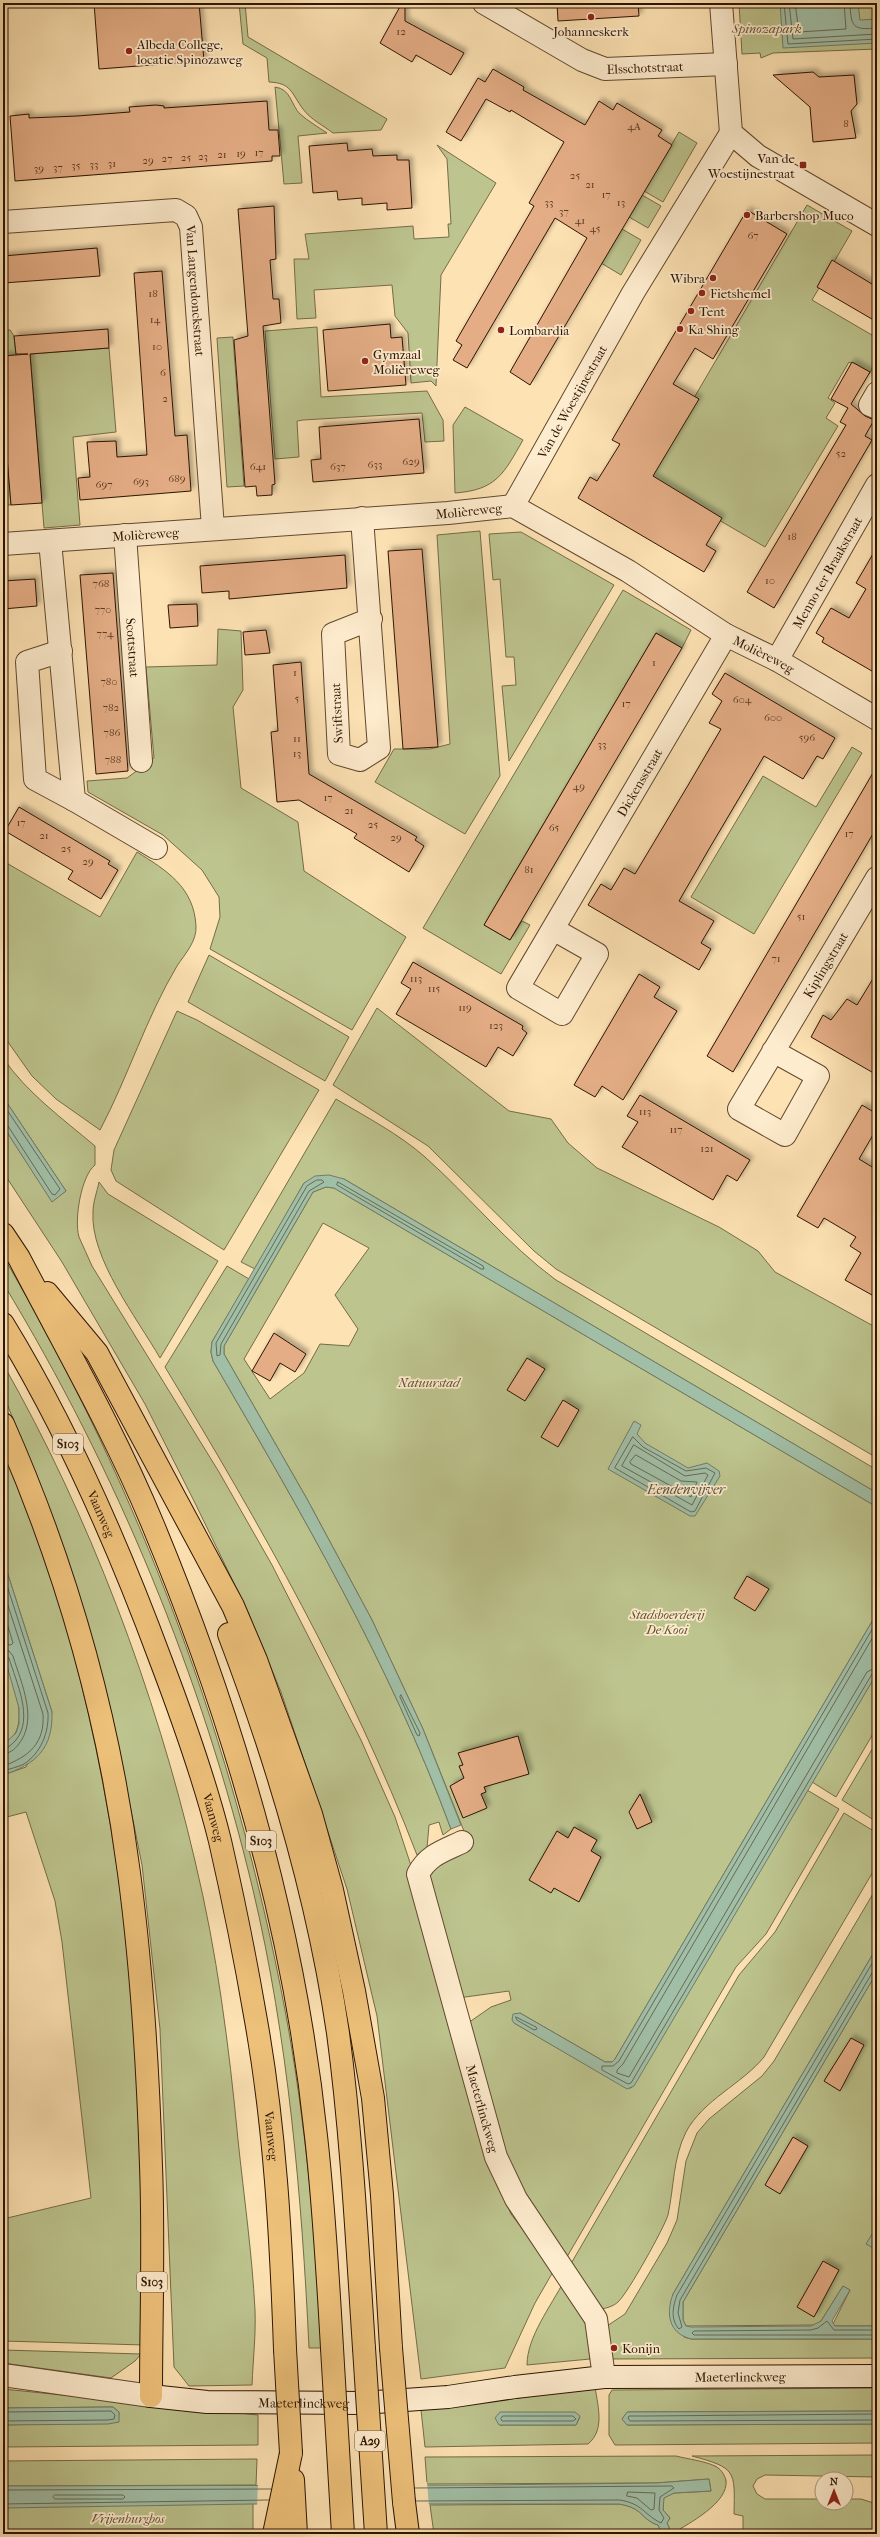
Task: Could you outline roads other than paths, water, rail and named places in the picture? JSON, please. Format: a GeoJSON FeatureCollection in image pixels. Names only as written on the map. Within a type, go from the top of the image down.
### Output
{"type":"FeatureCollection","features":[{"type":"Feature","properties":{"kind":"highway","name":"S103"},"geometry":{"type":"LineString","coordinates":[[3,1234],[18,1258],[97,1408],[152,1523],[193,1624],[257,1824],[284,1936],[305,2052],[316,2135],[332,2348]]}},
{"type":"Feature","properties":{"kind":"highway","name":"S103"},"geometry":{"type":"LineString","coordinates":[[18,1258],[97,1353],[233,1606],[256,1660],[311,1814],[332,1890],[354,1991],[373,2098],[382,2195],[401,2482],[408,2534]]}},
{"type":"Feature","properties":{"kind":"highway","name":"Vaanweg"},"geometry":{"type":"LineString","coordinates":[[3,1324],[23,1356],[55,1418],[126,1568],[187,1733],[219,1838],[256,2018],[269,2116],[281,2226],[285,2349],[291,2453]]}},
{"type":"Feature","properties":{"kind":"highway","name":"S103"},"geometry":{"type":"LineString","coordinates":[[3,1424],[42,1524],[81,1640],[110,1762],[129,1872],[145,2038],[151,2169],[151,2396]]}},
{"type":"Feature","properties":{"kind":"highway","name":"S103"},"geometry":{"type":"LineString","coordinates":[[159,1468],[220,1611],[260,1716],[305,1868],[328,1974],[338,2033],[352,2157],[364,2348]]}},
{"type":"Feature","properties":{"kind":"highway","name":"A29"},"geometry":{"type":"LineString","coordinates":[[332,2348],[343,2534]]}},
{"type":"Feature","properties":{"kind":"highway","name":"A29"},"geometry":{"type":"LineString","coordinates":[[364,2348],[376,2534]]}},
{"type":"Feature","properties":{"kind":"highway"},"geometry":{"type":"LineString","coordinates":[[274,2534],[291,2453]]}},
{"type":"Feature","properties":{"kind":"highway"},"geometry":{"type":"LineString","coordinates":[[291,2453],[296,2534]]}},
{"type":"Feature","properties":{"kind":"street","name":"Elsschotstraat"},"geometry":{"type":"LineString","coordinates":[[484,3],[582,60],[605,69],[726,64]]}},
{"type":"Feature","properties":{"kind":"street"},"geometry":{"type":"LineString","coordinates":[[721,3],[731,133],[758,156],[877,225]]}},
{"type":"Feature","properties":{"kind":"street","name":"Van de Woestijnestraat"},"geometry":{"type":"LineString","coordinates":[[514,506],[633,293],[731,133]]}},
{"type":"Feature","properties":{"kind":"street","name":"Van Langendonckstraat"},"geometry":{"type":"LineString","coordinates":[[3,222],[176,210],[186,216],[192,235],[213,528]]}},
{"type":"Feature","properties":{"kind":"street"},"geometry":{"type":"LineString","coordinates":[[877,393],[870,405],[877,408]]}},
{"type":"Feature","properties":{"kind":"street","name":"Menno ter Braakstraat"},"geometry":{"type":"LineString","coordinates":[[778,660],[877,485]]}},
{"type":"Feature","properties":{"kind":"street","name":"Molièreweg"},"geometry":{"type":"LineString","coordinates":[[3,544],[514,506],[628,571],[726,635],[778,660],[877,719]]}},
{"type":"Feature","properties":{"kind":"street","name":"Swiftstraat"},"geometry":{"type":"LineString","coordinates":[[362,518],[371,619],[379,748],[360,760],[339,754],[332,634],[371,619]]}},
{"type":"Feature","properties":{"kind":"street","name":"Scottstraat"},"geometry":{"type":"LineString","coordinates":[[125,535],[141,761]]}},
{"type":"Feature","properties":{"kind":"street"},"geometry":{"type":"LineString","coordinates":[[50,541],[74,800]]}},
{"type":"Feature","properties":{"kind":"street","name":"Dickensstraat"},"geometry":{"type":"LineString","coordinates":[[553,929],[726,635]]}},
{"type":"Feature","properties":{"kind":"street"},"geometry":{"type":"LineString","coordinates":[[61,650],[27,662],[35,779],[156,848]]}},
{"type":"Feature","properties":{"kind":"street","name":"Kiplingstraat"},"geometry":{"type":"LineString","coordinates":[[773,1051],[877,878]]}},
{"type":"Feature","properties":{"kind":"street","name":"Maeterlinckweg"},"geometry":{"type":"LineString","coordinates":[[462,1842],[434,1854],[424,1863],[418,1874],[496,2157],[516,2199],[596,2319],[604,2377]]}},
{"type":"Feature","properties":{"kind":"street","name":"Maeterlinckweg"},"geometry":{"type":"LineString","coordinates":[[3,2375],[151,2396],[207,2402],[369,2403],[448,2397],[515,2387],[604,2377],[877,2376]]}},
{"type":"Feature","properties":{"kind":"water"},"geometry":{"type":"Polygon","coordinates":[[[780,3],[858,3],[860,20],[877,19],[877,43],[783,48],[780,3]]]}},
{"type":"Feature","properties":{"kind":"water"},"geometry":{"type":"Polygon","coordinates":[[[3,1097],[66,1191],[52,1202],[3,1126],[3,1097]]]}},
{"type":"Feature","properties":{"kind":"water"},"geometry":{"type":"Polygon","coordinates":[[[329,1175],[344,1179],[877,1493],[877,1507],[334,1188],[326,1187],[313,1192],[224,1346],[224,1354],[307,1499],[372,1620],[423,1729],[461,1825],[451,1829],[427,1768],[372,1648],[311,1532],[213,1361],[211,1352],[212,1342],[304,1183],[315,1176],[329,1175]]]}},
{"type":"Feature","properties":{"kind":"water","name":"Eendenvijver"},"geometry":{"type":"Polygon","coordinates":[[[634,1421],[641,1425],[637,1434],[645,1443],[688,1468],[707,1463],[719,1471],[720,1476],[695,1516],[690,1516],[608,1469],[634,1421]]]}},
{"type":"Feature","properties":{"kind":"water"},"geometry":{"type":"Polygon","coordinates":[[[3,1559],[52,1712],[52,1725],[46,1745],[40,1753],[25,1766],[3,1775],[3,1745],[16,1733],[19,1724],[19,1708],[3,1652],[3,1559]]]}},
{"type":"Feature","properties":{"kind":"water"},"geometry":{"type":"Polygon","coordinates":[[[877,1613],[877,1673],[634,2086],[627,2089],[514,2023],[512,2020],[513,2014],[520,2013],[605,2062],[612,2062],[615,2059],[877,1613]]]}},
{"type":"Feature","properties":{"kind":"water"},"geometry":{"type":"Polygon","coordinates":[[[877,1947],[877,1972],[683,2302],[683,2320],[686,2326],[691,2327],[811,2326],[821,2321],[843,2286],[850,2290],[832,2321],[835,2326],[877,2326],[877,2339],[691,2339],[683,2336],[673,2327],[671,2321],[670,2308],[673,2294],[877,1947]]]}},
{"type":"Feature","properties":{"kind":"water"},"geometry":{"type":"Polygon","coordinates":[[[877,2226],[875,2249],[866,2244],[877,2226]]]}},
{"type":"Feature","properties":{"kind":"water"},"geometry":{"type":"Polygon","coordinates":[[[113,2407],[119,2412],[119,2422],[108,2424],[3,2425],[3,2408],[113,2407]]]}},
{"type":"Feature","properties":{"kind":"water"},"geometry":{"type":"Polygon","coordinates":[[[877,2411],[877,2424],[627,2425],[622,2419],[627,2412],[877,2411]]]}},
{"type":"Feature","properties":{"kind":"water"},"geometry":{"type":"Polygon","coordinates":[[[500,2412],[575,2412],[580,2416],[576,2425],[499,2425],[495,2418],[500,2412]]]}},
{"type":"Feature","properties":{"kind":"water"},"geometry":{"type":"Polygon","coordinates":[[[709,2479],[711,2491],[674,2493],[664,2498],[663,2510],[670,2518],[667,2523],[672,2534],[662,2534],[658,2525],[652,2523],[638,2511],[619,2504],[251,2504],[3,2508],[3,2486],[481,2485],[656,2483],[709,2479]]]}},
{"type":"Feature","properties":{"kind":"place","name":"Johanneskerk"},"geometry":{"type":"Point","coordinates":[591,17]}},
{"type":"Feature","properties":{"kind":"place","name":"Albeda College, locatie Spinozaweg"},"geometry":{"type":"Point","coordinates":[129,51]}},
{"type":"Feature","properties":{"kind":"place","name":"Van de Woestijnestraat"},"geometry":{"type":"Point","coordinates":[803,165]}},
{"type":"Feature","properties":{"kind":"place","name":"Barbershop Muco"},"geometry":{"type":"Point","coordinates":[747,215]}},
{"type":"Feature","properties":{"kind":"place","name":"Wibra"},"geometry":{"type":"Point","coordinates":[713,278]}},
{"type":"Feature","properties":{"kind":"place","name":"Fietshemel"},"geometry":{"type":"Point","coordinates":[702,293]}},
{"type":"Feature","properties":{"kind":"place","name":"Tent"},"geometry":{"type":"Point","coordinates":[691,311]}},
{"type":"Feature","properties":{"kind":"place","name":"Ka Shing"},"geometry":{"type":"Point","coordinates":[680,329]}},
{"type":"Feature","properties":{"kind":"place","name":"Lombardia"},"geometry":{"type":"Point","coordinates":[501,330]}},
{"type":"Feature","properties":{"kind":"place","name":"Gymzaal Molièreweg"},"geometry":{"type":"Point","coordinates":[365,361]}},
{"type":"Feature","properties":{"kind":"place","name":"Konijn"},"geometry":{"type":"Point","coordinates":[614,2348]}},
{"type":"Feature","properties":{"kind":"park label","name":"Spinozapark"},"geometry":{"type":"Point","coordinates":[767,28]}},
{"type":"Feature","properties":{"kind":"park label","name":"Natuurstad"},"geometry":{"type":"Point","coordinates":[429,1382]}},
{"type":"Feature","properties":{"kind":"park label","name":"Stadsboerderij De Kooi"},"geometry":{"type":"Point","coordinates":[667,1622]}},
{"type":"Feature","properties":{"kind":"park label","name":"Vrijenburgbos"},"geometry":{"type":"Point","coordinates":[128,2518]}}]}
